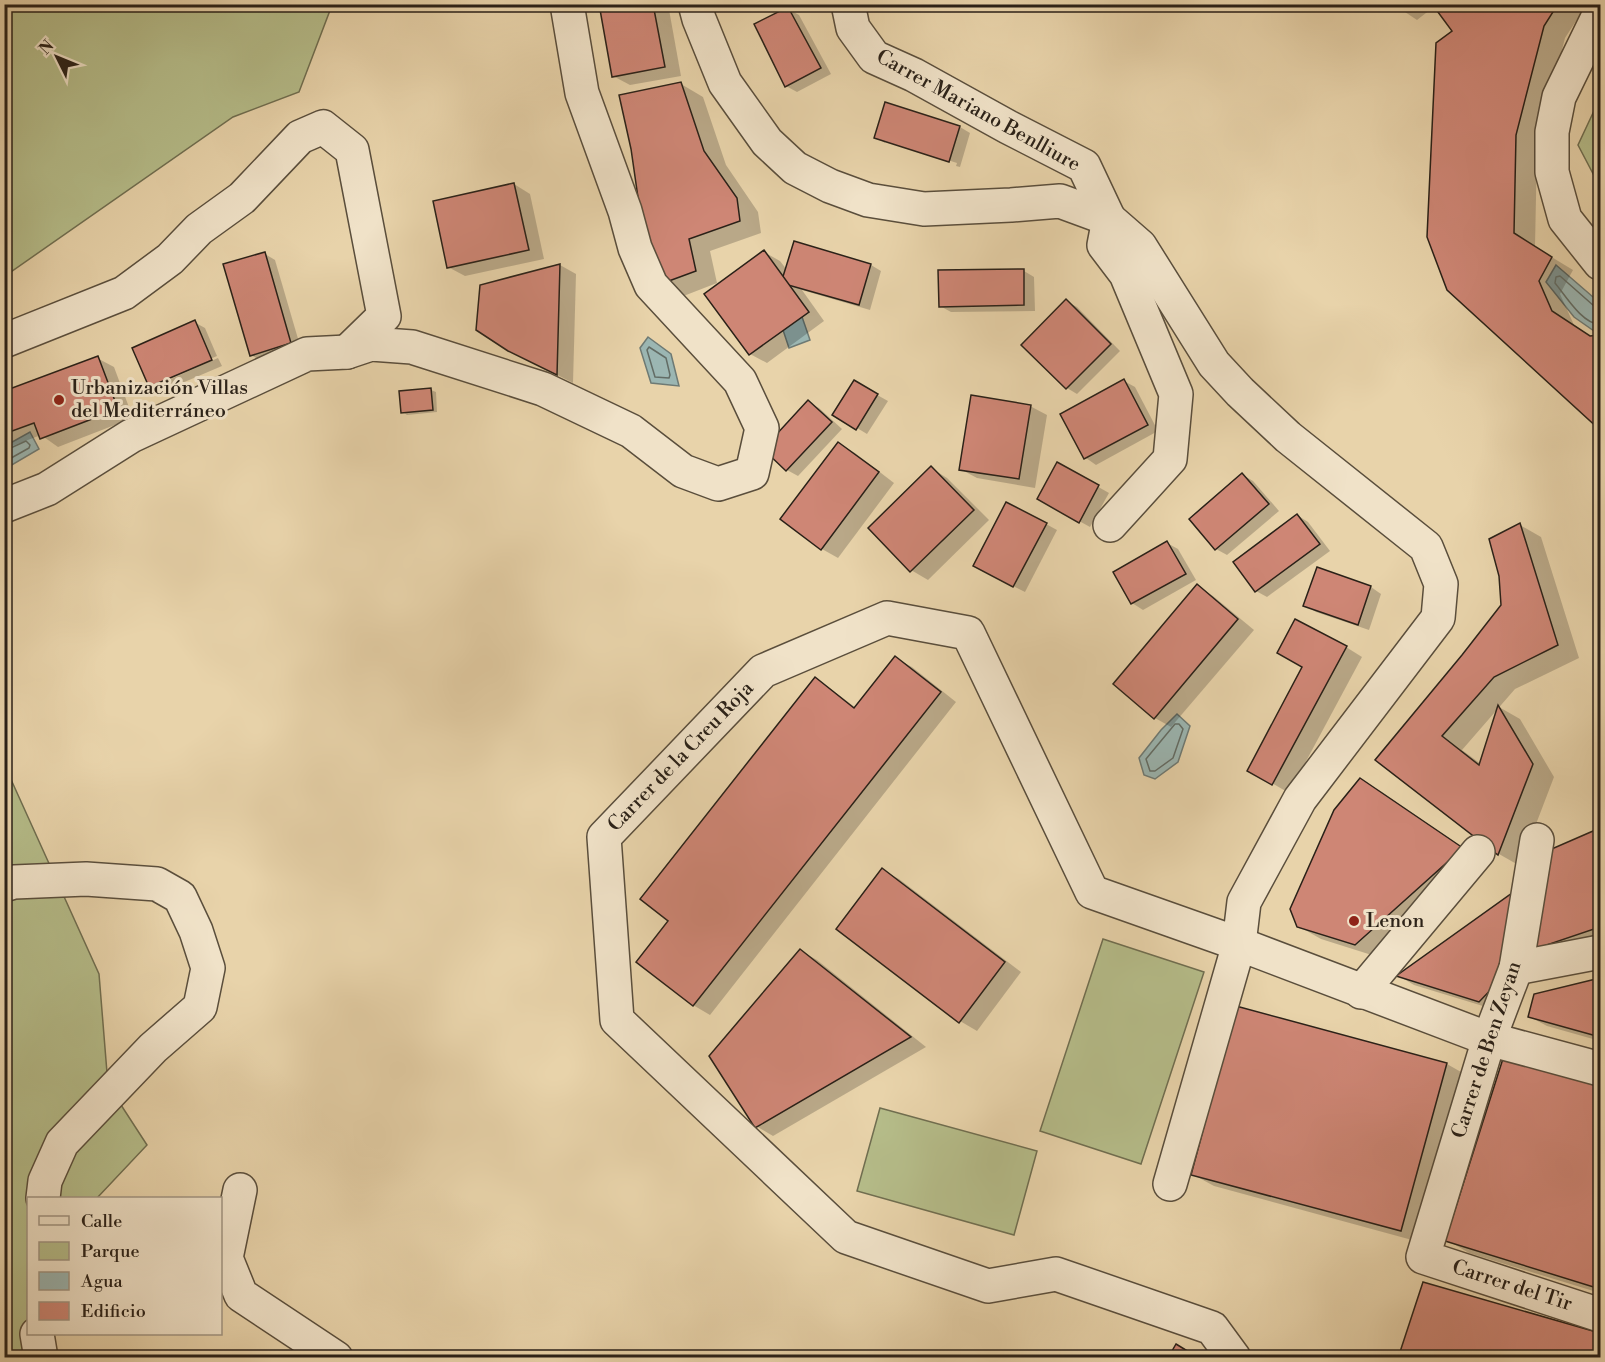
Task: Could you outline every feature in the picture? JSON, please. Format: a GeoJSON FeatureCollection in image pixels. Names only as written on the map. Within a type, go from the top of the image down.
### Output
{"type":"FeatureCollection","features":[{"type":"Feature","properties":{"kind":"street"},"geometry":{"type":"LineString","coordinates":[[4,506],[47,489],[131,436],[307,354],[347,352],[371,344],[412,347],[543,389],[630,431],[682,471],[717,484],[752,473],[762,428],[740,381],[651,285],[635,248],[625,211],[582,93],[567,4]]}},
{"type":"Feature","properties":{"kind":"street"},"geometry":{"type":"LineString","coordinates":[[695,4],[724,83],[767,142],[795,168],[830,186],[868,200],[924,208],[1060,201],[1109,219],[1140,246],[1214,364],[1233,385],[1288,437],[1426,547],[1441,584],[1438,618],[1300,799],[1244,902],[1239,944],[1170,1184]]}},
{"type":"Feature","properties":{"kind":"street","name":"Carrer Mariano Benlliure"},"geometry":{"type":"LineString","coordinates":[[848,4],[853,28],[874,57],[914,75],[1084,166],[1109,219]]}},
{"type":"Feature","properties":{"kind":"street"},"geometry":{"type":"LineString","coordinates":[[1600,13],[1559,97],[1552,132],[1552,172],[1565,219],[1600,263]]}},
{"type":"Feature","properties":{"kind":"street"},"geometry":{"type":"LineString","coordinates":[[4,341],[124,293],[170,259],[199,229],[242,198],[300,136],[323,127],[352,150],[384,316],[347,352]]}},
{"type":"Feature","properties":{"kind":"street"},"geometry":{"type":"LineString","coordinates":[[1109,219],[1104,245],[1126,274],[1176,394],[1170,459],[1110,525]]}},
{"type":"Feature","properties":{"kind":"street","name":"Carrer de la Creu Roja"},"geometry":{"type":"LineString","coordinates":[[1234,1358],[1212,1328],[1056,1274],[988,1286],[846,1237],[617,1020],[604,837],[763,671],[886,618],[968,633],[1092,892],[1239,944]]}},
{"type":"Feature","properties":{"kind":"street","name":"Carrer de Ben Zeyan"},"geometry":{"type":"LineString","coordinates":[[1423,1257],[1489,1038],[1516,968],[1537,840]]}},
{"type":"Feature","properties":{"kind":"street"},"geometry":{"type":"LineString","coordinates":[[1361,992],[1478,852]]}},
{"type":"Feature","properties":{"kind":"street"},"geometry":{"type":"LineString","coordinates":[[4,885],[14,882],[86,879],[157,884],[180,897],[196,931],[208,968],[200,1007],[153,1048],[62,1143],[45,1181],[43,1197]]}},
{"type":"Feature","properties":{"kind":"street"},"geometry":{"type":"LineString","coordinates":[[1239,944],[1361,992],[1489,1038],[1600,1069]]}},
{"type":"Feature","properties":{"kind":"street"},"geometry":{"type":"LineString","coordinates":[[1516,968],[1600,952]]}},
{"type":"Feature","properties":{"kind":"street"},"geometry":{"type":"LineString","coordinates":[[240,1190],[226,1257],[241,1295],[336,1358]]}},
{"type":"Feature","properties":{"kind":"street","name":"Carrer del Tir"},"geometry":{"type":"LineString","coordinates":[[1423,1257],[1600,1315]]}},
{"type":"Feature","properties":{"kind":"street"},"geometry":{"type":"LineString","coordinates":[[37,1335],[41,1358]]}},
{"type":"Feature","properties":{"kind":"green space"},"geometry":{"type":"Polygon","coordinates":[[[5,4],[332,5],[299,92],[233,117],[5,276],[5,4]]]}},
{"type":"Feature","properties":{"kind":"green space"},"geometry":{"type":"Polygon","coordinates":[[[1600,98],[1600,187],[1578,145],[1600,98]]]}},
{"type":"Feature","properties":{"kind":"green space"},"geometry":{"type":"Polygon","coordinates":[[[4,764],[99,974],[108,1085],[147,1145],[98,1197],[27,1197],[27,1358],[4,1357],[4,764]]]}},
{"type":"Feature","properties":{"kind":"green space"},"geometry":{"type":"Polygon","coordinates":[[[1103,939],[1204,972],[1141,1164],[1040,1131],[1103,939]]]}},
{"type":"Feature","properties":{"kind":"green space"},"geometry":{"type":"Polygon","coordinates":[[[880,1108],[1037,1151],[1014,1235],[857,1191],[880,1108]]]}},
{"type":"Feature","properties":{"kind":"water"},"geometry":{"type":"Polygon","coordinates":[[[1556,265],[1600,303],[1600,329],[1594,331],[1574,317],[1546,282],[1556,265]]]}},
{"type":"Feature","properties":{"kind":"water"},"geometry":{"type":"Polygon","coordinates":[[[800,311],[810,340],[789,348],[779,318],[800,311]]]}},
{"type":"Feature","properties":{"kind":"water"},"geometry":{"type":"Polygon","coordinates":[[[648,337],[671,354],[679,386],[651,383],[640,348],[648,337]]]}},
{"type":"Feature","properties":{"kind":"water"},"geometry":{"type":"Polygon","coordinates":[[[30,432],[39,449],[5,469],[5,446],[30,432]]]}},
{"type":"Feature","properties":{"kind":"water"},"geometry":{"type":"Polygon","coordinates":[[[1177,714],[1190,726],[1178,762],[1155,779],[1144,775],[1139,758],[1177,714]]]}},
{"type":"Feature","properties":{"kind":"building"},"geometry":{"type":"Polygon","coordinates":[[[599,4],[653,4],[665,67],[612,77],[599,4]]]}},
{"type":"Feature","properties":{"kind":"building"},"geometry":{"type":"Polygon","coordinates":[[[1439,4],[1558,4],[1544,26],[1516,135],[1514,233],[1552,257],[1539,281],[1552,311],[1590,336],[1600,335],[1600,430],[1447,290],[1427,237],[1436,43],[1452,31],[1435,8],[1439,4]]]}},
{"type":"Feature","properties":{"kind":"building"},"geometry":{"type":"Polygon","coordinates":[[[788,7],[821,68],[785,87],[754,24],[788,7]]]}},
{"type":"Feature","properties":{"kind":"building"},"geometry":{"type":"Polygon","coordinates":[[[681,82],[704,151],[737,198],[740,221],[689,239],[696,271],[658,285],[646,253],[631,149],[619,95],[681,82]]]}},
{"type":"Feature","properties":{"kind":"building"},"geometry":{"type":"Polygon","coordinates":[[[885,102],[960,126],[949,162],[874,138],[885,102]]]}},
{"type":"Feature","properties":{"kind":"building"},"geometry":{"type":"Polygon","coordinates":[[[514,183],[529,250],[447,268],[433,201],[514,183]]]}},
{"type":"Feature","properties":{"kind":"building"},"geometry":{"type":"Polygon","coordinates":[[[794,241],[871,264],[859,305],[781,283],[794,241]]]}},
{"type":"Feature","properties":{"kind":"building"},"geometry":{"type":"Polygon","coordinates":[[[764,250],[809,312],[749,355],[704,294],[764,250]]]}},
{"type":"Feature","properties":{"kind":"building"},"geometry":{"type":"Polygon","coordinates":[[[265,252],[291,343],[250,356],[223,264],[265,252]]]}},
{"type":"Feature","properties":{"kind":"building"},"geometry":{"type":"Polygon","coordinates":[[[560,264],[557,375],[508,351],[476,330],[480,285],[560,264]]]}},
{"type":"Feature","properties":{"kind":"building"},"geometry":{"type":"Polygon","coordinates":[[[1024,269],[1024,305],[939,307],[938,270],[1024,269]]]}},
{"type":"Feature","properties":{"kind":"building"},"geometry":{"type":"Polygon","coordinates":[[[1066,299],[1111,344],[1066,389],[1021,345],[1066,299]]]}},
{"type":"Feature","properties":{"kind":"building"},"geometry":{"type":"Polygon","coordinates":[[[195,320],[212,360],[149,387],[132,348],[195,320]]]}},
{"type":"Feature","properties":{"kind":"building","name":"Urbanización Villas del Mediterráneo"},"geometry":{"type":"Polygon","coordinates":[[[98,356],[118,409],[40,439],[34,423],[4,434],[4,391],[98,356]]]}},
{"type":"Feature","properties":{"kind":"building"},"geometry":{"type":"Polygon","coordinates":[[[1124,379],[1148,425],[1084,459],[1060,414],[1124,379]]]}},
{"type":"Feature","properties":{"kind":"building"},"geometry":{"type":"Polygon","coordinates":[[[854,380],[878,394],[856,430],[832,415],[854,380]]]}},
{"type":"Feature","properties":{"kind":"building"},"geometry":{"type":"Polygon","coordinates":[[[431,388],[433,410],[401,413],[399,391],[431,388]]]}},
{"type":"Feature","properties":{"kind":"building"},"geometry":{"type":"Polygon","coordinates":[[[971,395],[1031,405],[1019,479],[959,470],[971,395]]]}},
{"type":"Feature","properties":{"kind":"building"},"geometry":{"type":"Polygon","coordinates":[[[808,400],[832,422],[786,471],[763,449],[808,400]]]}},
{"type":"Feature","properties":{"kind":"building"},"geometry":{"type":"Polygon","coordinates":[[[838,442],[879,472],[821,550],[780,519],[838,442]]]}},
{"type":"Feature","properties":{"kind":"building"},"geometry":{"type":"Polygon","coordinates":[[[1057,462],[1099,485],[1079,523],[1037,499],[1057,462]]]}},
{"type":"Feature","properties":{"kind":"building"},"geometry":{"type":"Polygon","coordinates":[[[931,466],[974,510],[910,572],[868,528],[931,466]]]}},
{"type":"Feature","properties":{"kind":"building"},"geometry":{"type":"Polygon","coordinates":[[[1242,473],[1269,504],[1215,550],[1189,519],[1242,473]]]}},
{"type":"Feature","properties":{"kind":"building"},"geometry":{"type":"Polygon","coordinates":[[[1006,502],[1047,523],[1013,587],[973,566],[1006,502]]]}},
{"type":"Feature","properties":{"kind":"building"},"geometry":{"type":"Polygon","coordinates":[[[1297,514],[1320,544],[1255,592],[1233,562],[1297,514]]]}},
{"type":"Feature","properties":{"kind":"building"},"geometry":{"type":"Polygon","coordinates":[[[1520,523],[1558,645],[1494,677],[1442,736],[1479,765],[1498,705],[1533,764],[1498,855],[1375,760],[1501,605],[1499,576],[1489,539],[1520,523]]]}},
{"type":"Feature","properties":{"kind":"building"},"geometry":{"type":"Polygon","coordinates":[[[1167,541],[1186,574],[1131,604],[1113,572],[1167,541]]]}},
{"type":"Feature","properties":{"kind":"building"},"geometry":{"type":"Polygon","coordinates":[[[1317,567],[1371,586],[1358,625],[1303,606],[1317,567]]]}},
{"type":"Feature","properties":{"kind":"building"},"geometry":{"type":"Polygon","coordinates":[[[1197,584],[1238,619],[1154,719],[1113,684],[1197,584]]]}},
{"type":"Feature","properties":{"kind":"building"},"geometry":{"type":"Polygon","coordinates":[[[1295,619],[1347,646],[1272,785],[1247,771],[1302,667],[1277,653],[1295,619]]]}},
{"type":"Feature","properties":{"kind":"building"},"geometry":{"type":"Polygon","coordinates":[[[895,656],[941,692],[693,1006],[636,962],[668,921],[640,899],[815,677],[854,708],[895,656]]]}},
{"type":"Feature","properties":{"kind":"building"},"geometry":{"type":"Polygon","coordinates":[[[1360,778],[1463,848],[1355,945],[1297,927],[1290,909],[1334,810],[1360,778]]]}},
{"type":"Feature","properties":{"kind":"building"},"geometry":{"type":"Polygon","coordinates":[[[1600,828],[1600,927],[1535,949],[1547,851],[1600,828]]]}},
{"type":"Feature","properties":{"kind":"building"},"geometry":{"type":"Polygon","coordinates":[[[882,868],[1005,962],[959,1023],[836,929],[882,868]]]}},
{"type":"Feature","properties":{"kind":"building"},"geometry":{"type":"Polygon","coordinates":[[[1515,891],[1501,979],[1479,1002],[1396,976],[1515,891]]]}},
{"type":"Feature","properties":{"kind":"building"},"geometry":{"type":"Polygon","coordinates":[[[800,949],[911,1037],[755,1128],[709,1056],[800,949]]]}},
{"type":"Feature","properties":{"kind":"building"},"geometry":{"type":"Polygon","coordinates":[[[1600,978],[1600,1037],[1528,1017],[1534,994],[1600,978]]]}},
{"type":"Feature","properties":{"kind":"building"},"geometry":{"type":"Polygon","coordinates":[[[1236,1006],[1447,1063],[1401,1231],[1191,1175],[1236,1006]]]}},
{"type":"Feature","properties":{"kind":"building"},"geometry":{"type":"Polygon","coordinates":[[[1507,1046],[1600,1075],[1600,1289],[1445,1241],[1507,1046]]]}},
{"type":"Feature","properties":{"kind":"building"},"geometry":{"type":"Polygon","coordinates":[[[1423,1282],[1600,1333],[1600,1358],[1398,1358],[1423,1282]]]}},
{"type":"Feature","properties":{"kind":"building"},"geometry":{"type":"Polygon","coordinates":[[[1176,1344],[1199,1358],[1168,1358],[1176,1344]]]}},
{"type":"Feature","properties":{"kind":"place","name":"Urbanización Villas del Mediterráneo"},"geometry":{"type":"Point","coordinates":[59,400]}},
{"type":"Feature","properties":{"kind":"place","name":"Lenon"},"geometry":{"type":"Point","coordinates":[1354,921]}}]}
